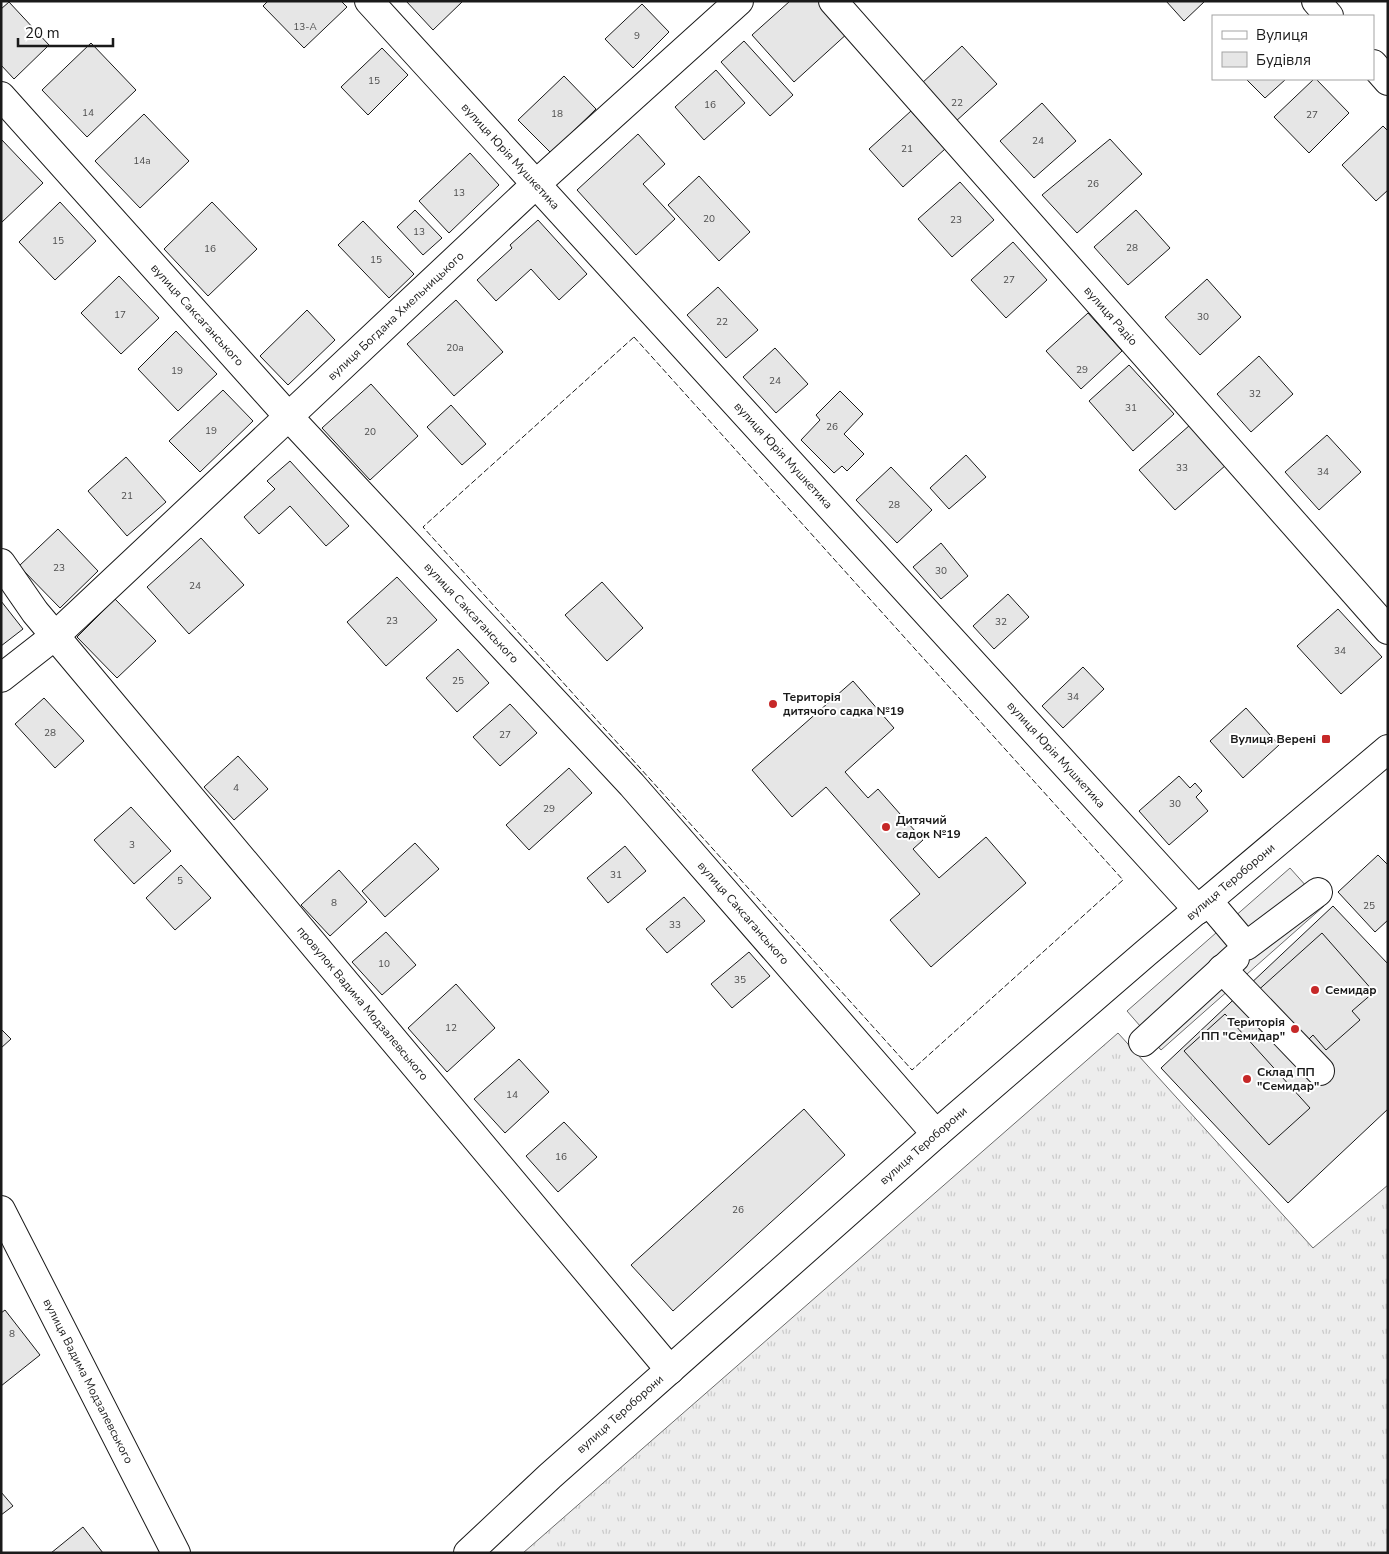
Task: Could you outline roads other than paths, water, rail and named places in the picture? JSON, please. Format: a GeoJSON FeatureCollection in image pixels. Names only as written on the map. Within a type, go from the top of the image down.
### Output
{"type":"FeatureCollection","features":[{"type":"Feature","properties":{"kind":"street","name":"вулиця Юрія Мушкетика"},"geometry":{"type":"LineString","coordinates":[[369,1],[535,185],[1203,906],[1246,946]]}},
{"type":"Feature","properties":{"kind":"street","name":"вулиця Богдана Хмельницького"},"geometry":{"type":"LineString","coordinates":[[1,678],[56,635],[535,185],[740,1]]}},
{"type":"Feature","properties":{"kind":"street","name":"вулиця Радіо"},"geometry":{"type":"LineString","coordinates":[[833,1],[1388,630]]}},
{"type":"Feature","properties":{"kind":"street"},"geometry":{"type":"LineString","coordinates":[[1316,1],[1328,15]]}},
{"type":"Feature","properties":{"kind":"street"},"geometry":{"type":"LineString","coordinates":[[1374,65],[1388,81]]}},
{"type":"Feature","properties":{"kind":"street","name":"вулиця Саксаганського"},"geometry":{"type":"LineString","coordinates":[[1,96],[288,416],[632,785],[936,1134]]}},
{"type":"Feature","properties":{"kind":"street"},"geometry":{"type":"LineString","coordinates":[[1,563],[35,612],[56,635]]}},
{"type":"Feature","properties":{"kind":"street","name":"провулок Вадима Модзалевського"},"geometry":{"type":"LineString","coordinates":[[56,635],[670,1370]]}},
{"type":"Feature","properties":{"kind":"street","name":"вулиця Тероборони"},"geometry":{"type":"LineString","coordinates":[[468,1553],[550,1476],[936,1134],[1147,952],[1388,749]]}},
{"type":"Feature","properties":{"kind":"street"},"geometry":{"type":"LineString","coordinates":[[1143,1042],[1246,946],[1318,892]]}},
{"type":"Feature","properties":{"kind":"street"},"geometry":{"type":"LineString","coordinates":[[1222,970],[1320,1071]]}},
{"type":"Feature","properties":{"kind":"street","name":"вулиця Вадима Модзалевського"},"geometry":{"type":"LineString","coordinates":[[1,1210],[176,1553]]}},
{"type":"Feature","properties":{"kind":"place","name":"Територія дитячого садка №19"},"geometry":{"type":"Point","coordinates":[773,704]}},
{"type":"Feature","properties":{"kind":"place","name":"Вулиця Верені"},"geometry":{"type":"Point","coordinates":[1326,739]}},
{"type":"Feature","properties":{"kind":"place","name":"Дитячий садок №19"},"geometry":{"type":"Point","coordinates":[886,827]}},
{"type":"Feature","properties":{"kind":"place","name":"Семидар"},"geometry":{"type":"Point","coordinates":[1315,990]}},
{"type":"Feature","properties":{"kind":"place","name":"Територія ПП \"Семидар\""},"geometry":{"type":"Point","coordinates":[1295,1029]}},
{"type":"Feature","properties":{"kind":"place","name":"Склад ПП \"Семидар\""},"geometry":{"type":"Point","coordinates":[1247,1079]}}]}
